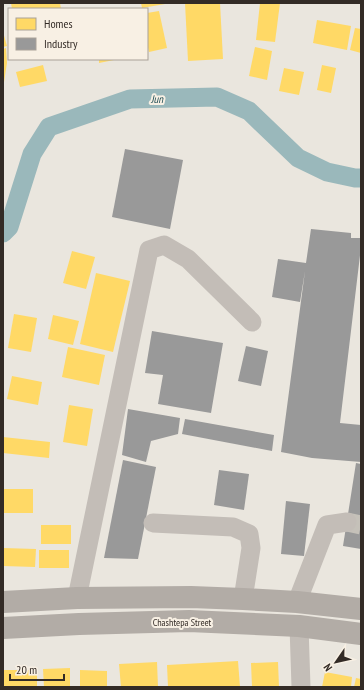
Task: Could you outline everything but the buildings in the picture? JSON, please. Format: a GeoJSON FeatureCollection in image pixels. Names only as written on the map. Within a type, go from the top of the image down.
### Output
{"type":"FeatureCollection","features":[{"type":"Feature","properties":{"kind":"main road"},"geometry":{"type":"LineString","coordinates":[[3,602],[77,598],[191,597],[297,602],[361,609]]}},
{"type":"Feature","properties":{"kind":"main road","name":"Chashtepa Street"},"geometry":{"type":"LineString","coordinates":[[3,628],[189,620],[299,626],[361,634]]}},
{"type":"Feature","properties":{"kind":"street"},"geometry":{"type":"LineString","coordinates":[[77,598],[149,250],[164,245],[188,259],[252,322]]}},
{"type":"Feature","properties":{"kind":"street"},"geometry":{"type":"LineString","coordinates":[[297,602],[327,525],[347,522]]}},
{"type":"Feature","properties":{"kind":"street"},"geometry":{"type":"LineString","coordinates":[[153,523],[233,527],[249,534],[251,548],[243,599]]}},
{"type":"Feature","properties":{"kind":"street"},"geometry":{"type":"LineString","coordinates":[[299,626],[301,687]]}},
{"type":"Feature","properties":{"kind":"waterway","name":"Jun"},"geometry":{"type":"LineString","coordinates":[[3,233],[9,227],[32,154],[49,127],[130,99],[217,97],[249,111],[298,158],[327,172],[361,178]]}},
{"type":"Feature","properties":{"kind":"tunnel"},"geometry":{"type":"LineString","coordinates":[[347,522],[361,525]]}}]}
